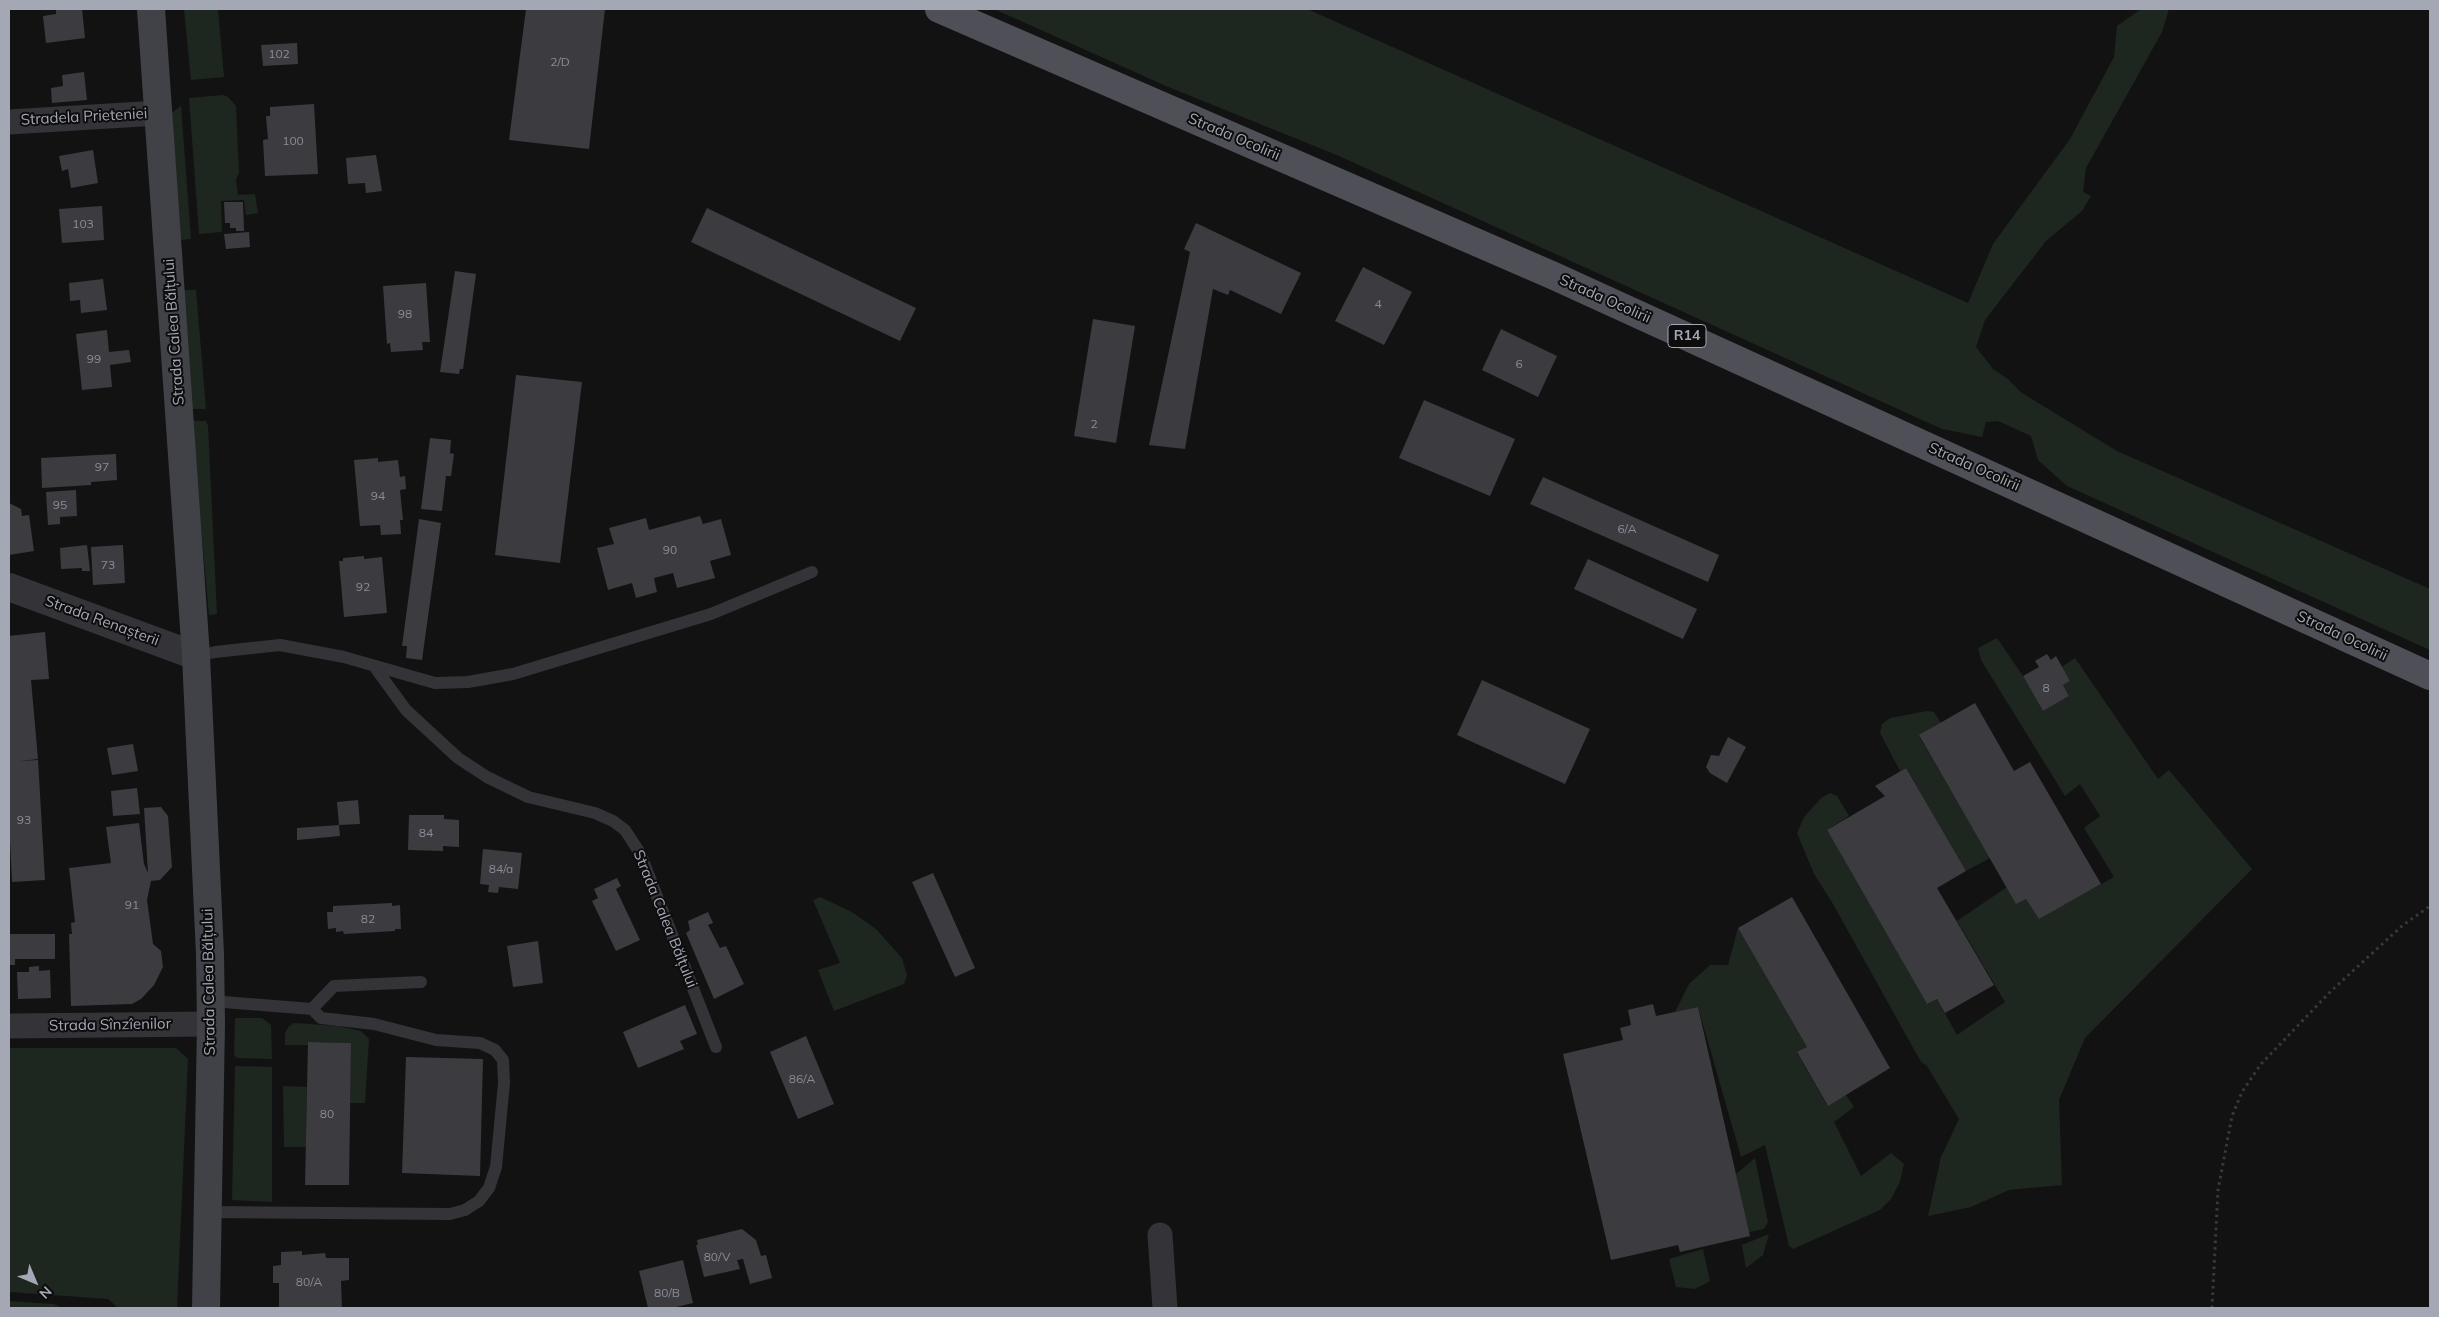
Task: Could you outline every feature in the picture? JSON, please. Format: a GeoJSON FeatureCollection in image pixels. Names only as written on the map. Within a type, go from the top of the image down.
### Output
{"type":"FeatureCollection","features":[{"type":"Feature","properties":{"kind":"main road","name":"Strada Calea Bălțului"},"geometry":{"type":"LineString","coordinates":[[151,9],[196,656],[211,1013],[206,1308]]}},
{"type":"Feature","properties":{"kind":"main road","name":"Strada Ocolirii"},"geometry":{"type":"LineString","coordinates":[[939,9],[1554,276],[2430,676]]}},
{"type":"Feature","properties":{"kind":"street","name":"Stradela Prieteniei"},"geometry":{"type":"LineString","coordinates":[[9,122],[159,113]]}},
{"type":"Feature","properties":{"kind":"street","name":"Strada Renașterii"},"geometry":{"type":"LineString","coordinates":[[9,587],[196,656]]}},
{"type":"Feature","properties":{"kind":"street","name":"Strada Sînzîenilor"},"geometry":{"type":"LineString","coordinates":[[9,1026],[211,1013]]}},
{"type":"Feature","properties":{"kind":"street"},"geometry":{"type":"LineString","coordinates":[[1160,1235],[1165,1308]]}},
{"type":"Feature","properties":{"kind":"lane"},"geometry":{"type":"LineString","coordinates":[[196,656],[214,652],[280,646],[344,658],[435,683],[468,682],[512,674],[712,614],[812,572]]}},
{"type":"Feature","properties":{"kind":"lane","name":"Strada Calea Bălțului"},"geometry":{"type":"LineString","coordinates":[[374,666],[406,710],[458,758],[487,777],[528,797],[595,813],[613,821],[625,830],[640,853],[716,1047]]}},
{"type":"Feature","properties":{"kind":"lane"},"geometry":{"type":"LineString","coordinates":[[211,1013],[312,1009],[334,986],[421,982]]}},
{"type":"Feature","properties":{"kind":"lane"},"geometry":{"type":"LineString","coordinates":[[208,1212],[450,1214],[465,1210],[479,1201],[489,1188],[496,1167],[504,1083],[503,1060],[495,1050],[480,1043],[436,1040],[374,1024],[321,1018],[312,1009]]}},
{"type":"Feature","properties":{"kind":"path"},"geometry":{"type":"LineString","coordinates":[[2212,1308],[2218,1190],[2232,1116],[2242,1092],[2261,1064],[2331,990],[2402,925],[2430,906]]}},
{"type":"Feature","properties":{"kind":"shaded area"},"geometry":{"type":"Polygon","coordinates":[[[184,9],[218,9],[224,77],[191,80],[184,9]]]}},
{"type":"Feature","properties":{"kind":"shaded area"},"geometry":{"type":"Polygon","coordinates":[[[994,9],[1307,9],[1968,303],[1993,244],[2070,139],[2114,57],[2117,26],[2141,9],[2169,9],[2162,32],[2086,168],[2083,192],[2091,196],[2082,211],[2046,241],[1985,320],[1976,347],[1993,369],[2008,379],[2022,393],[2117,451],[2430,589],[2430,650],[2067,486],[2038,460],[2031,436],[1998,421],[1986,422],[1982,437],[1942,429],[1339,156],[1166,86],[994,9]]]}},
{"type":"Feature","properties":{"kind":"shaded area"},"geometry":{"type":"Polygon","coordinates":[[[223,95],[228,97],[236,106],[239,172],[236,180],[238,195],[255,194],[258,213],[246,215],[244,200],[221,201],[222,232],[199,234],[189,98],[223,95]]]}},
{"type":"Feature","properties":{"kind":"shaded area"},"geometry":{"type":"Polygon","coordinates":[[[181,106],[191,239],[180,240],[170,114],[181,106]]]}},
{"type":"Feature","properties":{"kind":"shaded area"},"geometry":{"type":"Polygon","coordinates":[[[182,290],[196,290],[206,409],[192,409],[182,290]]]}},
{"type":"Feature","properties":{"kind":"shaded area"},"geometry":{"type":"Polygon","coordinates":[[[191,421],[206,421],[208,426],[217,614],[209,615],[191,421]]]}},
{"type":"Feature","properties":{"kind":"shaded area"},"geometry":{"type":"Polygon","coordinates":[[[1997,638],[2023,676],[2043,711],[2069,696],[2063,685],[2070,681],[2062,667],[2075,658],[2158,779],[2169,770],[2252,869],[2085,1038],[2059,1100],[2062,1185],[2009,1190],[1971,1207],[1928,1216],[1941,1157],[1959,1119],[1927,1066],[1921,1062],[1833,904],[1814,874],[1797,833],[1804,817],[1821,798],[1830,793],[1837,796],[1849,816],[1827,830],[1927,1004],[1937,999],[1957,1035],[2005,1002],[1957,921],[2007,887],[2026,899],[2039,918],[2114,877],[2084,828],[2100,816],[2080,784],[2065,796],[1981,660],[1978,648],[1997,638]]]}},
{"type":"Feature","properties":{"kind":"shaded area"},"geometry":{"type":"Polygon","coordinates":[[[1927,711],[1934,712],[1941,723],[1919,736],[1990,858],[1966,871],[1906,768],[1900,771],[1880,733],[1882,724],[1890,718],[1927,711]]]}},
{"type":"Feature","properties":{"kind":"shaded area"},"geometry":{"type":"Polygon","coordinates":[[[820,897],[852,912],[876,929],[902,958],[907,975],[904,984],[834,1011],[818,970],[840,963],[813,900],[820,897]]]}},
{"type":"Feature","properties":{"kind":"shaded area"},"geometry":{"type":"Polygon","coordinates":[[[1738,928],[1807,1047],[1797,1053],[1827,1105],[1846,1095],[1854,1107],[1834,1122],[1861,1176],[1891,1153],[1904,1164],[1900,1182],[1891,1199],[1880,1210],[1793,1249],[1789,1246],[1765,1145],[1741,1157],[1698,1007],[1675,1012],[1689,984],[1710,965],[1728,965],[1738,928]]]}},
{"type":"Feature","properties":{"kind":"shaded area"},"geometry":{"type":"Polygon","coordinates":[[[235,1018],[262,1018],[271,1025],[272,1059],[237,1058],[234,1055],[235,1018]]]}},
{"type":"Feature","properties":{"kind":"shaded area"},"geometry":{"type":"Polygon","coordinates":[[[294,1023],[338,1026],[361,1031],[369,1039],[365,1103],[350,1103],[351,1043],[308,1042],[308,1045],[285,1045],[285,1033],[289,1026],[294,1023]]]}},
{"type":"Feature","properties":{"kind":"shaded area"},"geometry":{"type":"Polygon","coordinates":[[[9,1048],[176,1048],[188,1059],[177,1308],[118,1308],[108,1299],[9,1292],[9,1048]]]}},
{"type":"Feature","properties":{"kind":"shaded area"},"geometry":{"type":"Polygon","coordinates":[[[235,1066],[272,1067],[272,1202],[232,1200],[235,1066]]]}},
{"type":"Feature","properties":{"kind":"shaded area"},"geometry":{"type":"Polygon","coordinates":[[[283,1086],[307,1087],[306,1147],[284,1147],[283,1086]]]}},
{"type":"Feature","properties":{"kind":"shaded area"},"geometry":{"type":"Polygon","coordinates":[[[1755,1158],[1768,1222],[1764,1229],[1749,1232],[1736,1174],[1755,1158]]]}},
{"type":"Feature","properties":{"kind":"shaded area"},"geometry":{"type":"Polygon","coordinates":[[[1769,1234],[1763,1255],[1746,1268],[1742,1245],[1769,1234]]]}},
{"type":"Feature","properties":{"kind":"shaded area"},"geometry":{"type":"Polygon","coordinates":[[[1703,1249],[1710,1281],[1695,1289],[1676,1287],[1669,1259],[1703,1249]]]}},
{"type":"Feature","properties":{"kind":"shaded area"},"geometry":{"type":"Polygon","coordinates":[[[9,1301],[54,1304],[62,1308],[9,1308],[9,1301]]]}},
{"type":"Feature","properties":{"kind":"building"},"geometry":{"type":"Polygon","coordinates":[[[82,9],[85,38],[46,43],[43,16],[56,14],[56,10],[82,9]]]}},
{"type":"Feature","properties":{"kind":"building"},"geometry":{"type":"Polygon","coordinates":[[[526,9],[605,9],[589,149],[509,140],[526,9]]]}},
{"type":"Feature","properties":{"kind":"building"},"geometry":{"type":"Polygon","coordinates":[[[297,43],[298,64],[263,66],[261,45],[297,43]]]}},
{"type":"Feature","properties":{"kind":"building"},"geometry":{"type":"Polygon","coordinates":[[[84,72],[87,100],[52,103],[51,88],[63,86],[62,75],[84,72]]]}},
{"type":"Feature","properties":{"kind":"building"},"geometry":{"type":"Polygon","coordinates":[[[314,104],[318,174],[265,176],[263,140],[268,139],[266,116],[270,116],[270,107],[314,104]]]}},
{"type":"Feature","properties":{"kind":"building"},"geometry":{"type":"Polygon","coordinates":[[[93,150],[98,183],[71,188],[68,169],[62,171],[59,156],[93,150]]]}},
{"type":"Feature","properties":{"kind":"building"},"geometry":{"type":"Polygon","coordinates":[[[376,155],[382,191],[366,193],[365,183],[348,184],[346,158],[376,155]]]}},
{"type":"Feature","properties":{"kind":"building"},"geometry":{"type":"Polygon","coordinates":[[[224,202],[243,202],[244,231],[236,231],[236,228],[230,228],[230,223],[225,223],[224,202]]]}},
{"type":"Feature","properties":{"kind":"building"},"geometry":{"type":"Polygon","coordinates":[[[102,206],[104,240],[62,243],[59,209],[102,206]]]}},
{"type":"Feature","properties":{"kind":"building"},"geometry":{"type":"Polygon","coordinates":[[[707,208],[916,308],[900,341],[691,242],[707,208]]]}},
{"type":"Feature","properties":{"kind":"building"},"geometry":{"type":"Polygon","coordinates":[[[1196,223],[1301,273],[1281,314],[1230,290],[1228,295],[1213,289],[1185,449],[1149,445],[1190,252],[1184,249],[1196,223]]]}},
{"type":"Feature","properties":{"kind":"building"},"geometry":{"type":"Polygon","coordinates":[[[249,232],[250,247],[226,249],[224,234],[249,232]]]}},
{"type":"Feature","properties":{"kind":"building"},"geometry":{"type":"Polygon","coordinates":[[[1363,267],[1412,292],[1384,345],[1335,321],[1363,267]]]}},
{"type":"Feature","properties":{"kind":"building"},"geometry":{"type":"Polygon","coordinates":[[[455,271],[476,274],[463,369],[460,369],[459,374],[440,372],[455,271]]]}},
{"type":"Feature","properties":{"kind":"building"},"geometry":{"type":"Polygon","coordinates":[[[103,279],[107,310],[81,313],[80,300],[70,301],[69,283],[103,279]]]}},
{"type":"Feature","properties":{"kind":"building"},"geometry":{"type":"Polygon","coordinates":[[[426,283],[430,342],[422,342],[423,350],[391,352],[390,343],[387,344],[383,286],[426,283]]]}},
{"type":"Feature","properties":{"kind":"building"},"geometry":{"type":"Polygon","coordinates":[[[1093,319],[1135,326],[1116,443],[1074,436],[1093,319]]]}},
{"type":"Feature","properties":{"kind":"building"},"geometry":{"type":"Polygon","coordinates":[[[1501,329],[1557,356],[1538,397],[1482,370],[1501,329]]]}},
{"type":"Feature","properties":{"kind":"building"},"geometry":{"type":"Polygon","coordinates":[[[107,330],[109,352],[129,350],[131,362],[110,365],[112,387],[82,390],[76,334],[107,330]]]}},
{"type":"Feature","properties":{"kind":"building"},"geometry":{"type":"Polygon","coordinates":[[[516,375],[582,382],[560,563],[495,555],[516,375]]]}},
{"type":"Feature","properties":{"kind":"building"},"geometry":{"type":"Polygon","coordinates":[[[1424,400],[1515,439],[1490,496],[1399,458],[1424,400]]]}},
{"type":"Feature","properties":{"kind":"building"},"geometry":{"type":"Polygon","coordinates":[[[430,438],[451,440],[450,453],[454,454],[451,476],[446,476],[442,511],[421,509],[430,438]]]}},
{"type":"Feature","properties":{"kind":"building"},"geometry":{"type":"Polygon","coordinates":[[[116,454],[117,480],[91,482],[91,485],[42,488],[41,458],[116,454]]]}},
{"type":"Feature","properties":{"kind":"building"},"geometry":{"type":"Polygon","coordinates":[[[378,458],[378,462],[398,460],[400,477],[405,476],[406,489],[400,490],[403,520],[400,520],[401,534],[381,535],[380,525],[360,526],[354,460],[378,458]]]}},
{"type":"Feature","properties":{"kind":"building"},"geometry":{"type":"Polygon","coordinates":[[[1543,477],[1719,555],[1708,582],[1530,504],[1543,477]]]}},
{"type":"Feature","properties":{"kind":"building"},"geometry":{"type":"Polygon","coordinates":[[[76,490],[77,516],[60,517],[60,524],[48,525],[46,492],[76,490]]]}},
{"type":"Feature","properties":{"kind":"building"},"geometry":{"type":"Polygon","coordinates":[[[9,503],[21,509],[22,516],[29,515],[34,551],[9,555],[9,503]]]}},
{"type":"Feature","properties":{"kind":"building"},"geometry":{"type":"Polygon","coordinates":[[[700,516],[703,524],[721,519],[731,555],[710,561],[715,578],[677,588],[673,573],[654,578],[657,592],[636,598],[632,583],[608,590],[597,548],[614,544],[609,528],[646,518],[649,530],[700,516]]]}},
{"type":"Feature","properties":{"kind":"building"},"geometry":{"type":"Polygon","coordinates":[[[419,519],[441,523],[422,660],[406,658],[407,646],[402,646],[419,519]]]}},
{"type":"Feature","properties":{"kind":"building"},"geometry":{"type":"Polygon","coordinates":[[[87,545],[90,571],[82,571],[82,568],[61,569],[60,548],[87,545]]]}},
{"type":"Feature","properties":{"kind":"building"},"geometry":{"type":"Polygon","coordinates":[[[123,545],[125,583],[93,585],[91,547],[123,545]]]}},
{"type":"Feature","properties":{"kind":"building"},"geometry":{"type":"Polygon","coordinates":[[[364,556],[364,559],[382,557],[387,613],[344,617],[339,561],[343,561],[343,558],[364,556]]]}},
{"type":"Feature","properties":{"kind":"building"},"geometry":{"type":"Polygon","coordinates":[[[1588,559],[1697,609],[1683,639],[1574,589],[1588,559]]]}},
{"type":"Feature","properties":{"kind":"building"},"geometry":{"type":"Polygon","coordinates":[[[45,632],[49,679],[31,680],[38,759],[20,761],[38,760],[45,880],[12,882],[9,820],[9,636],[45,632]]]}},
{"type":"Feature","properties":{"kind":"building"},"geometry":{"type":"Polygon","coordinates":[[[2047,654],[2051,660],[2056,656],[2070,681],[2063,685],[2069,696],[2043,711],[2023,676],[2039,667],[2035,661],[2047,654]]]}},
{"type":"Feature","properties":{"kind":"building"},"geometry":{"type":"Polygon","coordinates":[[[1482,680],[1590,729],[1565,784],[1457,735],[1482,680]]]}},
{"type":"Feature","properties":{"kind":"building"},"geometry":{"type":"Polygon","coordinates":[[[1975,703],[2014,771],[2030,762],[2101,884],[2039,919],[2026,899],[2016,904],[1919,735],[1975,703]]]}},
{"type":"Feature","properties":{"kind":"building"},"geometry":{"type":"Polygon","coordinates":[[[1728,737],[1746,747],[1727,783],[1710,773],[1706,767],[1711,755],[1719,756],[1728,737]]]}},
{"type":"Feature","properties":{"kind":"building"},"geometry":{"type":"Polygon","coordinates":[[[133,744],[138,771],[112,775],[107,748],[133,744]]]}},
{"type":"Feature","properties":{"kind":"building"},"geometry":{"type":"Polygon","coordinates":[[[1906,768],[1966,871],[1937,888],[1994,985],[1945,1013],[1937,999],[1927,1004],[1827,830],[1885,796],[1875,786],[1906,768]]]}},
{"type":"Feature","properties":{"kind":"building"},"geometry":{"type":"Polygon","coordinates":[[[137,788],[140,814],[113,816],[111,791],[137,788]]]}},
{"type":"Feature","properties":{"kind":"building"},"geometry":{"type":"Polygon","coordinates":[[[358,800],[360,824],[339,825],[337,802],[358,800]]]}},
{"type":"Feature","properties":{"kind":"building"},"geometry":{"type":"Polygon","coordinates":[[[161,807],[168,816],[172,867],[160,880],[151,881],[147,900],[153,944],[161,951],[163,967],[154,985],[141,999],[132,1004],[71,1006],[69,934],[72,934],[71,923],[75,922],[69,868],[111,863],[106,827],[139,823],[144,864],[148,873],[144,808],[161,807]]]}},
{"type":"Feature","properties":{"kind":"building"},"geometry":{"type":"Polygon","coordinates":[[[409,815],[444,815],[444,819],[459,820],[459,847],[443,846],[443,851],[408,850],[409,815]]]}},
{"type":"Feature","properties":{"kind":"building"},"geometry":{"type":"Polygon","coordinates":[[[339,825],[340,836],[297,840],[297,828],[339,825]]]}},
{"type":"Feature","properties":{"kind":"building"},"geometry":{"type":"Polygon","coordinates":[[[483,849],[522,853],[518,889],[499,887],[498,893],[488,892],[489,885],[480,884],[483,849]]]}},
{"type":"Feature","properties":{"kind":"building"},"geometry":{"type":"Polygon","coordinates":[[[933,873],[975,968],[955,977],[912,882],[933,873]]]}},
{"type":"Feature","properties":{"kind":"building"},"geometry":{"type":"Polygon","coordinates":[[[617,878],[621,886],[616,889],[640,940],[616,951],[592,901],[598,898],[594,889],[617,878]]]}},
{"type":"Feature","properties":{"kind":"building"},"geometry":{"type":"Polygon","coordinates":[[[1792,897],[1890,1068],[1828,1106],[1797,1052],[1807,1047],[1738,928],[1792,897]]]}},
{"type":"Feature","properties":{"kind":"building"},"geometry":{"type":"Polygon","coordinates":[[[392,903],[392,906],[400,905],[401,929],[344,934],[343,931],[336,932],[336,928],[328,929],[327,912],[333,912],[333,906],[392,903]]]}},
{"type":"Feature","properties":{"kind":"building"},"geometry":{"type":"Polygon","coordinates":[[[708,912],[713,923],[708,925],[720,948],[726,946],[744,984],[714,999],[686,933],[690,930],[688,921],[708,912]]]}},
{"type":"Feature","properties":{"kind":"building"},"geometry":{"type":"Polygon","coordinates":[[[9,934],[55,934],[55,959],[15,959],[15,965],[9,965],[9,934]]]}},
{"type":"Feature","properties":{"kind":"building"},"geometry":{"type":"Polygon","coordinates":[[[538,941],[543,983],[513,987],[507,946],[538,941]]]}},
{"type":"Feature","properties":{"kind":"building"},"geometry":{"type":"Polygon","coordinates":[[[39,966],[39,971],[50,970],[51,998],[18,999],[17,972],[29,972],[29,967],[39,966]]]}},
{"type":"Feature","properties":{"kind":"building"},"geometry":{"type":"Polygon","coordinates":[[[1653,1004],[1656,1016],[1698,1007],[1750,1236],[1680,1252],[1678,1245],[1611,1260],[1563,1054],[1623,1040],[1620,1028],[1631,1025],[1628,1010],[1653,1004]]]}},
{"type":"Feature","properties":{"kind":"building"},"geometry":{"type":"Polygon","coordinates":[[[685,1005],[697,1034],[680,1041],[684,1049],[638,1068],[623,1032],[685,1005]]]}},
{"type":"Feature","properties":{"kind":"building"},"geometry":{"type":"Polygon","coordinates":[[[806,1036],[834,1104],[798,1119],[770,1052],[806,1036]]]}},
{"type":"Feature","properties":{"kind":"building"},"geometry":{"type":"Polygon","coordinates":[[[308,1042],[351,1043],[349,1185],[305,1185],[308,1042]]]}},
{"type":"Feature","properties":{"kind":"building"},"geometry":{"type":"Polygon","coordinates":[[[406,1057],[483,1059],[480,1176],[402,1173],[406,1057]]]}},
{"type":"Feature","properties":{"kind":"building"},"geometry":{"type":"Polygon","coordinates":[[[742,1229],[756,1240],[761,1256],[766,1255],[772,1278],[750,1284],[743,1259],[737,1260],[740,1269],[704,1277],[696,1245],[698,1245],[697,1240],[742,1229]]]}},
{"type":"Feature","properties":{"kind":"building"},"geometry":{"type":"Polygon","coordinates":[[[302,1251],[302,1255],[325,1253],[326,1258],[349,1258],[349,1280],[341,1281],[342,1308],[279,1308],[279,1283],[273,1283],[273,1266],[281,1265],[281,1252],[302,1251]]]}},
{"type":"Feature","properties":{"kind":"building"},"geometry":{"type":"Polygon","coordinates":[[[683,1260],[693,1303],[672,1308],[648,1308],[639,1271],[683,1260]]]}}]}
